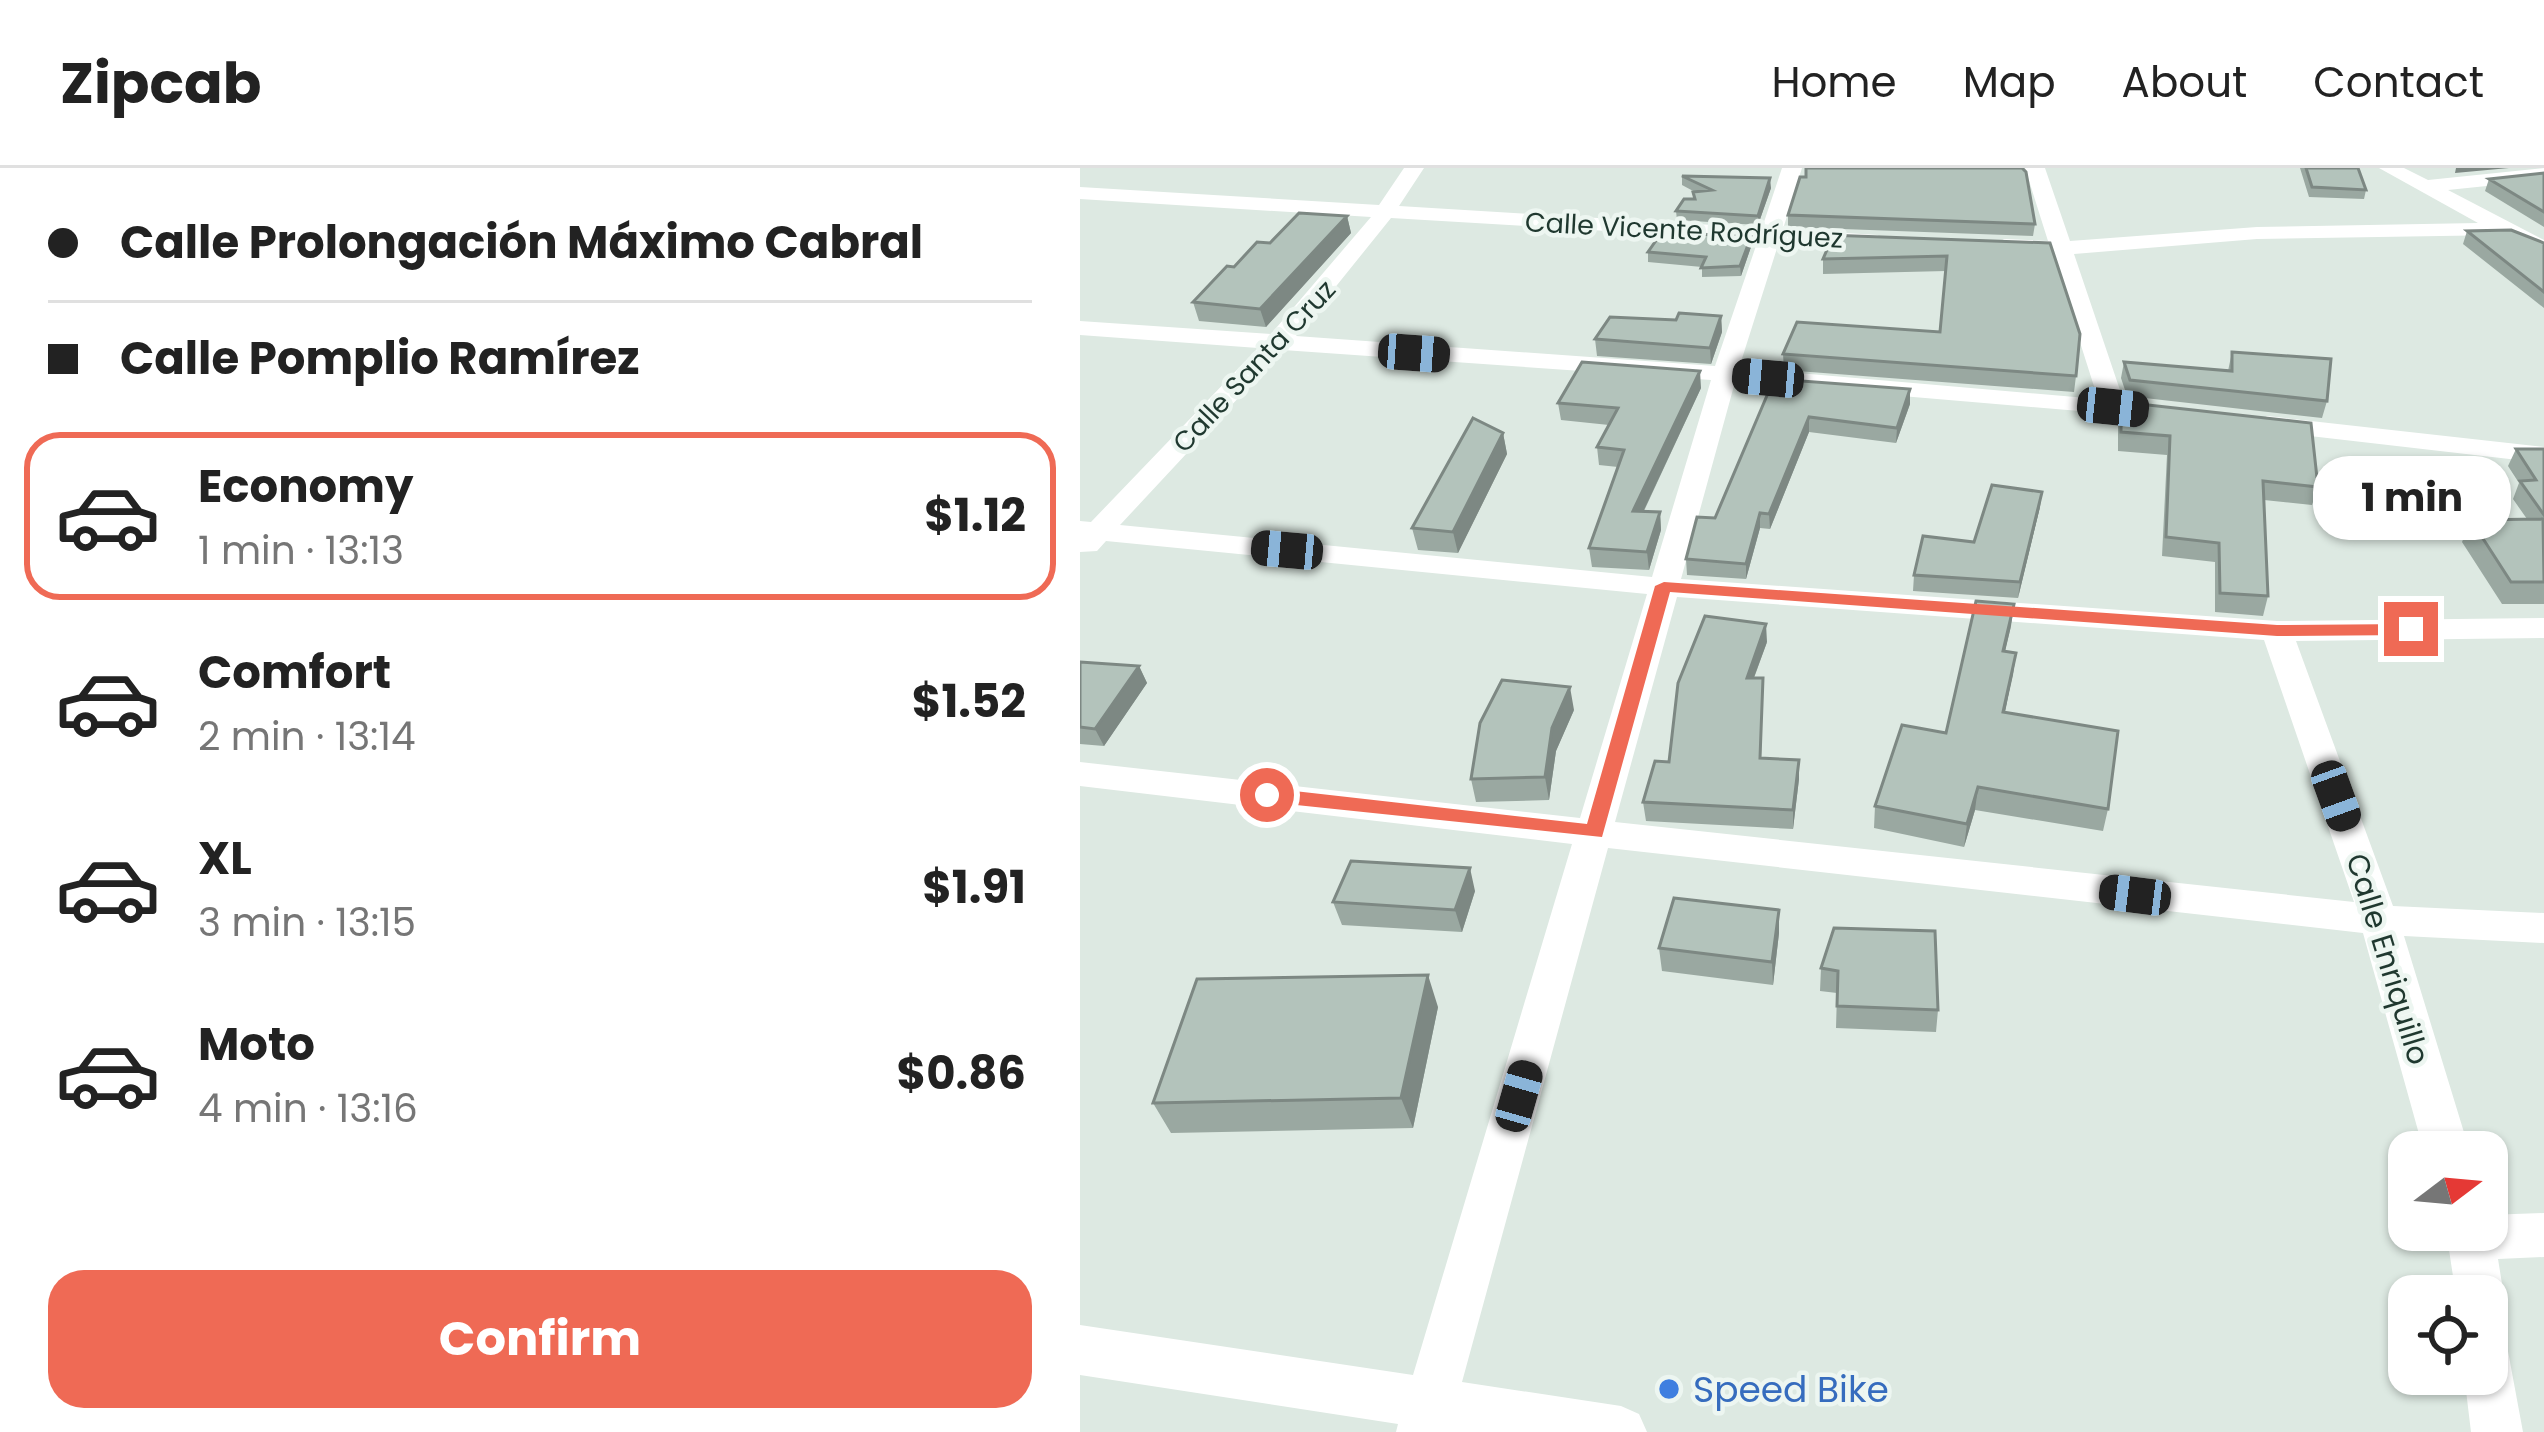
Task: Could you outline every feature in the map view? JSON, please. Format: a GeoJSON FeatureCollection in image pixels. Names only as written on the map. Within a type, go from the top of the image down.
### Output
{"type":"FeatureCollection","features":[{"type":"Feature","properties":{"kind":"street","name":"Calle Santa Cruz"},"geometry":{"type":"LineString","coordinates":[[1086,538],[1280,344],[1388,211],[1414,168]]}},
{"type":"Feature","properties":{"kind":"street"},"geometry":{"type":"LineString","coordinates":[[1426,1419],[1725,374],[1792,168]]}},
{"type":"Feature","properties":{"kind":"street"},"geometry":{"type":"LineString","coordinates":[[2035,168],[2113,407]]}},
{"type":"Feature","properties":{"kind":"street"},"geometry":{"type":"LineString","coordinates":[[2390,168],[2544,249]]}},
{"type":"Feature","properties":{"kind":"street"},"geometry":{"type":"LineString","coordinates":[[2424,187],[2544,174]]}},
{"type":"Feature","properties":{"kind":"street","name":"Calle Vicente Rodríguez"},"geometry":{"type":"LineString","coordinates":[[1080,193],[1906,242]]}},
{"type":"Feature","properties":{"kind":"street"},"geometry":{"type":"LineString","coordinates":[[1973,245],[2063,248],[2257,233],[2504,229]]}},
{"type":"Feature","properties":{"kind":"street"},"geometry":{"type":"LineString","coordinates":[[1080,328],[1725,374],[2181,415]]}},
{"type":"Feature","properties":{"kind":"street"},"geometry":{"type":"LineString","coordinates":[[2249,422],[2544,455]]}},
{"type":"Feature","properties":{"kind":"street"},"geometry":{"type":"LineString","coordinates":[[1086,538],[2277,631],[2544,628]]}},
{"type":"Feature","properties":{"kind":"street","name":"Calle Enriquillo"},"geometry":{"type":"LineString","coordinates":[[2277,631],[2379,920],[2441,1131]]}},
{"type":"Feature","properties":{"kind":"street"},"geometry":{"type":"LineString","coordinates":[[1080,774],[2379,920],[2544,928]]}},
{"type":"Feature","properties":{"kind":"street"},"geometry":{"type":"LineString","coordinates":[[2508,1235],[2544,1235]]}},
{"type":"Feature","properties":{"kind":"street"},"geometry":{"type":"LineString","coordinates":[[1080,1350],[1426,1419],[1621,1432]]}},
{"type":"Feature","properties":{"kind":"street"},"geometry":{"type":"LineString","coordinates":[[2492,1395],[2497,1432]]}},
{"type":"Feature","properties":{"kind":"building"},"geometry":{"type":"Polygon","coordinates":[[[1806,168],[2022,168],[2035,224],[1788,215],[1806,168]]]}},
{"type":"Feature","properties":{"kind":"building"},"geometry":{"type":"Polygon","coordinates":[[[2306,168],[2358,168],[2366,190],[2312,187],[2306,168]]]}},
{"type":"Feature","properties":{"kind":"building"},"geometry":{"type":"Polygon","coordinates":[[[2544,173],[2544,212],[2489,179],[2544,173]]]}},
{"type":"Feature","properties":{"kind":"building"},"geometry":{"type":"Polygon","coordinates":[[[1682,176],[1770,178],[1758,216],[1676,211],[1684,199],[1695,199],[1693,192],[1712,190],[1682,176]]]}},
{"type":"Feature","properties":{"kind":"building"},"geometry":{"type":"Polygon","coordinates":[[[1299,213],[1347,216],[1260,309],[1193,302],[1227,266],[1234,267],[1257,242],[1270,243],[1299,213]]]}},
{"type":"Feature","properties":{"kind":"building"},"geometry":{"type":"Polygon","coordinates":[[[2511,230],[2544,243],[2544,292],[2467,231],[2511,230]]]}},
{"type":"Feature","properties":{"kind":"building"},"geometry":{"type":"Polygon","coordinates":[[[1662,232],[1751,237],[1740,266],[1701,268],[1706,257],[1648,252],[1662,232]]]}},
{"type":"Feature","properties":{"kind":"building"},"geometry":{"type":"Polygon","coordinates":[[[1827,235],[2050,243],[2080,334],[2076,376],[1783,354],[1797,322],[1940,332],[1947,256],[1823,259],[1832,238],[1827,235]]]}},
{"type":"Feature","properties":{"kind":"building"},"geometry":{"type":"Polygon","coordinates":[[[1679,313],[1721,316],[1710,348],[1595,339],[1610,317],[1676,320],[1679,313]]]}},
{"type":"Feature","properties":{"kind":"building"},"geometry":{"type":"Polygon","coordinates":[[[2232,352],[2331,359],[2327,401],[2130,380],[2124,362],[2232,371],[2232,352]]]}},
{"type":"Feature","properties":{"kind":"building"},"geometry":{"type":"Polygon","coordinates":[[[1582,362],[1700,371],[1633,511],[1660,512],[1647,552],[1589,548],[1624,450],[1597,447],[1618,408],[1558,403],[1582,362]]]}},
{"type":"Feature","properties":{"kind":"building"},"geometry":{"type":"Polygon","coordinates":[[[1774,379],[1910,389],[1897,428],[1809,417],[1769,514],[1760,513],[1746,564],[1686,559],[1697,517],[1715,518],[1774,379]]]}},
{"type":"Feature","properties":{"kind":"building"},"geometry":{"type":"Polygon","coordinates":[[[2121,402],[2311,423],[2318,487],[2263,481],[2268,596],[2220,593],[2219,543],[2166,537],[2170,436],[2121,432],[2121,402]]]}},
{"type":"Feature","properties":{"kind":"building"},"geometry":{"type":"Polygon","coordinates":[[[1473,418],[1503,433],[1453,532],[1412,528],[1473,418]]]}},
{"type":"Feature","properties":{"kind":"building"},"geometry":{"type":"Polygon","coordinates":[[[2516,449],[2544,449],[2544,515],[2520,481],[2536,480],[2516,449]]]}},
{"type":"Feature","properties":{"kind":"building"},"geometry":{"type":"Polygon","coordinates":[[[1992,485],[2042,492],[2020,582],[1914,575],[1923,536],[1974,542],[1992,485]]]}},
{"type":"Feature","properties":{"kind":"building"},"geometry":{"type":"Polygon","coordinates":[[[2543,519],[2544,582],[2511,582],[2471,520],[2543,519]]]}},
{"type":"Feature","properties":{"kind":"building"},"geometry":{"type":"Polygon","coordinates":[[[1976,601],[2014,604],[2003,651],[2016,653],[2003,712],[2118,731],[2108,809],[1978,787],[1967,824],[1875,806],[1902,725],[1946,733],[1976,601]]]}},
{"type":"Feature","properties":{"kind":"building"},"geometry":{"type":"Polygon","coordinates":[[[1705,616],[1766,624],[1747,678],[1763,678],[1760,758],[1799,760],[1793,810],[1643,802],[1655,761],[1669,762],[1678,683],[1705,616]]]}},
{"type":"Feature","properties":{"kind":"building"},"geometry":{"type":"Polygon","coordinates":[[[1080,662],[1139,666],[1095,729],[1080,727],[1080,662]]]}},
{"type":"Feature","properties":{"kind":"building"},"geometry":{"type":"Polygon","coordinates":[[[1502,680],[1570,687],[1552,728],[1545,777],[1471,779],[1480,723],[1502,680]]]}},
{"type":"Feature","properties":{"kind":"building"},"geometry":{"type":"Polygon","coordinates":[[[1351,861],[1470,868],[1455,910],[1333,902],[1351,861]]]}},
{"type":"Feature","properties":{"kind":"building"},"geometry":{"type":"Polygon","coordinates":[[[1674,898],[1779,910],[1772,962],[1659,948],[1674,898]]]}},
{"type":"Feature","properties":{"kind":"building"},"geometry":{"type":"Polygon","coordinates":[[[1834,928],[1935,931],[1938,1010],[1837,1006],[1838,971],[1821,968],[1834,928]]]}},
{"type":"Feature","properties":{"kind":"building"},"geometry":{"type":"Polygon","coordinates":[[[1428,975],[1401,1098],[1153,1103],[1197,979],[1428,975]]]}},
{"type":"Feature","properties":{"kind":"place","name":"Speed Bike"},"geometry":{"type":"Point","coordinates":[1669,1389]}},
{"type":"Feature","properties":{"kind":"route"},"geometry":{"type":"LineString","coordinates":[[1267,795],[1595,832],[1664,586],[2277,631],[2411,629]]}}]}
